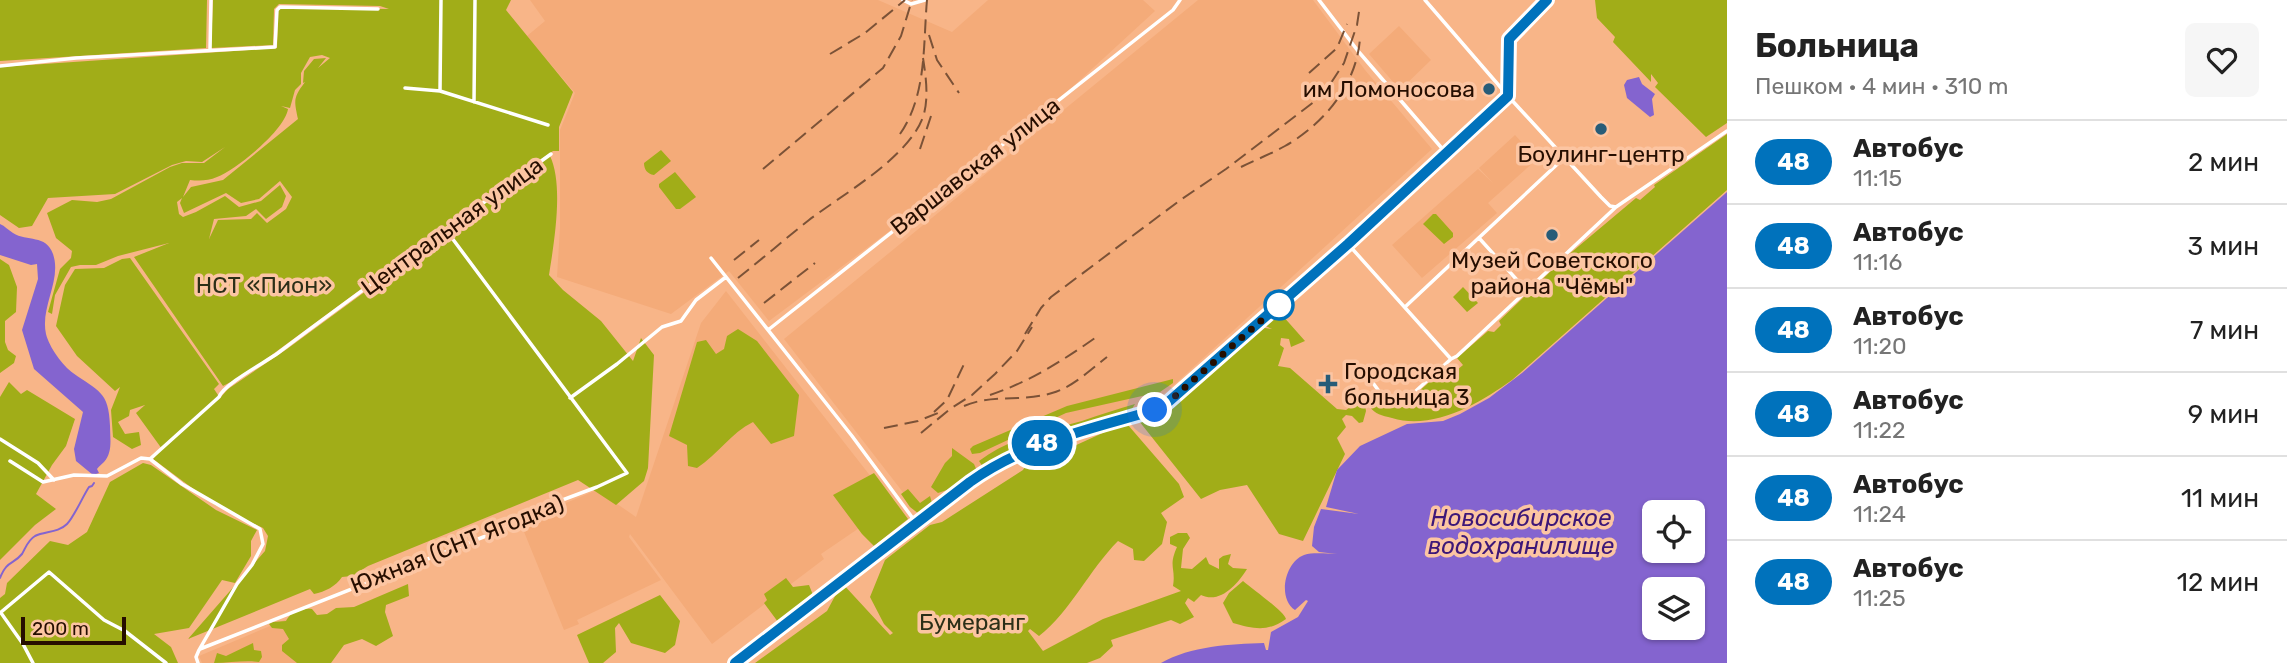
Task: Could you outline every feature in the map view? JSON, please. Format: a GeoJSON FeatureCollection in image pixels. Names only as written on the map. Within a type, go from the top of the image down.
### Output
{"type":"FeatureCollection","features":[{"type":"Feature","properties":{"kind":"main road"},"geometry":{"type":"LineString","coordinates":[[735,663],[970,482],[1010,456],[1057,438],[1155,410],[1166,404],[1348,244],[1508,96],[1509,39],[1547,0]]}},
{"type":"Feature","properties":{"kind":"street"},"geometry":{"type":"LineString","coordinates":[[210,50],[211,0]]}},
{"type":"Feature","properties":{"kind":"street"},"geometry":{"type":"LineString","coordinates":[[440,91],[441,0]]}},
{"type":"Feature","properties":{"kind":"street"},"geometry":{"type":"LineString","coordinates":[[474,102],[475,0]]}},
{"type":"Feature","properties":{"kind":"street"},"geometry":{"type":"LineString","coordinates":[[903,0],[911,4],[925,0]]}},
{"type":"Feature","properties":{"kind":"street","name":"Варшавская улица"},"geometry":{"type":"LineString","coordinates":[[768,330],[1162,18],[1180,0]]}},
{"type":"Feature","properties":{"kind":"street"},"geometry":{"type":"LineString","coordinates":[[1319,0],[1357,50],[1446,153]]}},
{"type":"Feature","properties":{"kind":"street"},"geometry":{"type":"LineString","coordinates":[[1425,0],[1601,197],[1610,206],[1616,207]]}},
{"type":"Feature","properties":{"kind":"street"},"geometry":{"type":"LineString","coordinates":[[0,66],[275,47],[277,10],[280,7],[378,9]]}},
{"type":"Feature","properties":{"kind":"street"},"geometry":{"type":"LineString","coordinates":[[405,88],[440,91],[548,125]]}},
{"type":"Feature","properties":{"kind":"street"},"geometry":{"type":"LineString","coordinates":[[1373,383],[1387,402],[1403,401],[1457,356],[1616,207],[1727,131]]}},
{"type":"Feature","properties":{"kind":"street","name":"Центральная улица"},"geometry":{"type":"LineString","coordinates":[[150,459],[219,397],[222,390],[332,314],[551,154]]}},
{"type":"Feature","properties":{"kind":"street"},"geometry":{"type":"LineString","coordinates":[[1405,307],[1565,157]]}},
{"type":"Feature","properties":{"kind":"street"},"geometry":{"type":"LineString","coordinates":[[449,234],[570,398],[662,327],[681,321],[695,300],[726,277]]}},
{"type":"Feature","properties":{"kind":"street"},"geometry":{"type":"LineString","coordinates":[[1479,238],[1527,291]]}},
{"type":"Feature","properties":{"kind":"street"},"geometry":{"type":"LineString","coordinates":[[1348,244],[1451,359]]}},
{"type":"Feature","properties":{"kind":"street"},"geometry":{"type":"LineString","coordinates":[[711,258],[852,436],[917,524]]}},
{"type":"Feature","properties":{"kind":"street","name":"Южная (СНТ Ягодка)"},"geometry":{"type":"LineString","coordinates":[[199,650],[496,532],[517,517],[627,473],[570,398]]}},
{"type":"Feature","properties":{"kind":"street"},"geometry":{"type":"LineString","coordinates":[[0,439],[38,463],[54,480]]}},
{"type":"Feature","properties":{"kind":"street"},"geometry":{"type":"LineString","coordinates":[[10,461],[43,482],[74,475],[107,477],[141,458],[150,459],[183,484],[260,529],[263,544],[199,650],[196,657],[198,663]]}},
{"type":"Feature","properties":{"kind":"street"},"geometry":{"type":"LineString","coordinates":[[33,663],[1,613],[49,572],[104,621],[125,631],[166,663]]}},
{"type":"Feature","properties":{"kind":"shaded area"},"geometry":{"type":"Polygon","coordinates":[[[530,0],[878,0],[952,32],[988,0],[1143,0],[1155,11],[1030,126],[769,321],[729,271],[671,314],[557,277],[560,130],[575,93],[527,36],[545,21],[530,0]]]}},
{"type":"Feature","properties":{"kind":"shaded area"},"geometry":{"type":"Polygon","coordinates":[[[1198,0],[1313,0],[1365,70],[1432,149],[1154,403],[1010,449],[978,467],[919,513],[784,339],[1198,0]]]}},
{"type":"Feature","properties":{"kind":"shaded area"},"geometry":{"type":"Polygon","coordinates":[[[1399,26],[1431,60],[1400,90],[1369,54],[1399,26]]]}},
{"type":"Feature","properties":{"kind":"shaded area"},"geometry":{"type":"Polygon","coordinates":[[[1515,135],[1537,159],[1488,203],[1497,213],[1422,278],[1392,245],[1478,169],[1493,183],[1479,168],[1515,135]]]}},
{"type":"Feature","properties":{"kind":"shaded area"},"geometry":{"type":"Polygon","coordinates":[[[726,291],[893,505],[821,554],[824,559],[712,644],[630,534],[629,537],[661,580],[577,620],[579,624],[564,630],[520,522],[597,490],[636,517],[701,323],[726,291]]]}},
{"type":"Feature","properties":{"kind":"shaded area"},"geometry":{"type":"Polygon","coordinates":[[[301,613],[320,663],[202,663],[199,656],[301,613]]]}},
{"type":"Feature","properties":{"kind":"green space"},"geometry":{"type":"Polygon","coordinates":[[[0,0],[207,0],[206,48],[0,61],[0,0]]]}},
{"type":"Feature","properties":{"kind":"green space","name":"НСТ «Пион»"},"geometry":{"type":"Polygon","coordinates":[[[213,0],[511,0],[506,10],[573,92],[559,127],[559,151],[553,151],[471,208],[246,374],[223,386],[134,257],[169,243],[118,256],[96,265],[71,267],[55,295],[52,314],[48,312],[60,269],[71,258],[72,251],[56,238],[47,213],[72,200],[97,202],[111,199],[170,167],[182,163],[204,163],[225,147],[202,162],[186,161],[172,165],[115,194],[48,198],[32,226],[19,228],[0,215],[0,67],[277,48],[278,11],[281,8],[389,9],[380,6],[279,4],[274,9],[273,45],[211,48],[213,0]],[[322,55],[310,57],[301,73],[301,84],[295,90],[290,108],[281,106],[288,109],[285,118],[269,138],[225,173],[200,181],[190,180],[183,197],[191,187],[223,180],[298,119],[295,99],[305,82],[303,83],[304,71],[314,59],[326,58],[318,68],[330,58],[322,55]],[[280,181],[259,199],[241,203],[226,193],[184,213],[180,203],[182,198],[177,202],[179,214],[183,217],[196,212],[225,196],[239,207],[261,201],[280,185],[286,196],[282,207],[266,219],[256,209],[246,216],[214,219],[209,239],[218,220],[251,219],[257,213],[267,223],[286,209],[292,197],[280,181]]]}},
{"type":"Feature","properties":{"kind":"green space"},"geometry":{"type":"Polygon","coordinates":[[[1595,0],[1727,0],[1727,123],[1706,137],[1655,87],[1658,83],[1651,74],[1651,82],[1613,42],[1615,37],[1597,18],[1595,0]]]}},
{"type":"Feature","properties":{"kind":"green space"},"geometry":{"type":"Polygon","coordinates":[[[1727,134],[1727,190],[1512,380],[1471,406],[1424,421],[1385,416],[1376,413],[1369,406],[1403,402],[1450,364],[1457,370],[1463,365],[1457,358],[1488,331],[1494,332],[1501,325],[1499,321],[1552,270],[1567,260],[1567,256],[1636,198],[1640,200],[1654,185],[1727,134]]]}},
{"type":"Feature","properties":{"kind":"green space"},"geometry":{"type":"Polygon","coordinates":[[[661,150],[671,161],[654,175],[649,174],[644,163],[661,150]]]}},
{"type":"Feature","properties":{"kind":"green space"},"geometry":{"type":"Polygon","coordinates":[[[550,156],[557,198],[549,275],[601,321],[633,361],[641,338],[654,355],[648,468],[644,481],[616,505],[578,480],[368,566],[352,576],[342,577],[322,592],[314,594],[310,589],[188,639],[265,551],[268,536],[263,528],[215,505],[153,459],[162,449],[136,413],[145,405],[130,410],[129,416],[118,422],[125,434],[139,432],[141,445],[132,449],[113,437],[111,410],[120,387],[115,391],[77,356],[56,326],[65,285],[75,269],[104,268],[130,258],[219,384],[214,389],[220,398],[228,389],[287,349],[550,156]]]}},
{"type":"Feature","properties":{"kind":"green space"},"geometry":{"type":"Polygon","coordinates":[[[675,172],[696,197],[680,209],[676,209],[659,187],[659,184],[675,172]]]}},
{"type":"Feature","properties":{"kind":"green space"},"geometry":{"type":"Polygon","coordinates":[[[1433,214],[1453,233],[1453,237],[1444,244],[1423,224],[1433,214]]]}},
{"type":"Feature","properties":{"kind":"green space"},"geometry":{"type":"Polygon","coordinates":[[[0,259],[9,265],[17,287],[16,312],[5,321],[5,342],[8,350],[16,356],[14,363],[0,373],[0,259]]]}},
{"type":"Feature","properties":{"kind":"green space"},"geometry":{"type":"Polygon","coordinates":[[[1463,287],[1478,303],[1467,312],[1453,297],[1463,287]]]}},
{"type":"Feature","properties":{"kind":"green space"},"geometry":{"type":"Polygon","coordinates":[[[1282,315],[1305,341],[1291,347],[1289,339],[1281,338],[1280,345],[1284,348],[1278,366],[1290,368],[1337,409],[1346,410],[1359,401],[1365,405],[1366,411],[1363,422],[1359,423],[1352,416],[1346,415],[1342,419],[1346,427],[1337,438],[1345,454],[1303,541],[1279,534],[1247,485],[1220,490],[1201,499],[1139,421],[1172,407],[1258,327],[1272,329],[1257,322],[1276,319],[1282,315]]]}},
{"type":"Feature","properties":{"kind":"green space"},"geometry":{"type":"Polygon","coordinates":[[[738,329],[757,341],[799,395],[794,436],[771,444],[753,422],[697,468],[688,466],[687,445],[669,436],[697,342],[706,340],[716,354],[724,349],[727,336],[738,329]]]}},
{"type":"Feature","properties":{"kind":"green space"},"geometry":{"type":"Polygon","coordinates":[[[1173,379],[1173,383],[1160,392],[1066,413],[980,453],[972,454],[970,449],[1067,406],[1173,379]]]}},
{"type":"Feature","properties":{"kind":"green space"},"geometry":{"type":"Polygon","coordinates":[[[9,382],[21,394],[27,390],[75,419],[66,446],[36,494],[56,509],[35,525],[0,560],[0,397],[9,382]]]}},
{"type":"Feature","properties":{"kind":"green space"},"geometry":{"type":"Polygon","coordinates":[[[1135,404],[1128,415],[1037,443],[983,467],[979,461],[1003,446],[1028,436],[1135,404]]]}},
{"type":"Feature","properties":{"kind":"green space","name":"Бумеранг"},"geometry":{"type":"Polygon","coordinates":[[[1128,425],[1179,484],[1184,497],[1161,513],[1167,522],[1162,544],[1144,561],[1134,560],[1133,549],[1118,541],[1050,626],[1039,636],[1030,629],[1028,631],[1043,651],[1103,619],[1181,591],[1173,586],[1173,559],[1177,547],[1170,544],[1170,537],[1178,533],[1187,533],[1190,538],[1183,549],[1181,568],[1192,569],[1206,557],[1209,564],[1219,569],[1219,559],[1231,554],[1228,564],[1233,568],[1247,569],[1233,587],[1221,595],[1201,595],[1194,602],[1188,598],[1185,603],[1194,617],[1180,624],[1171,620],[1111,640],[1113,646],[1100,658],[1087,663],[755,663],[827,611],[842,583],[890,635],[893,633],[884,624],[870,597],[885,560],[930,525],[942,522],[1023,470],[1038,442],[1072,447],[1128,425]]]}},
{"type":"Feature","properties":{"kind":"green space"},"geometry":{"type":"Polygon","coordinates":[[[952,448],[974,464],[977,471],[956,487],[938,493],[931,487],[952,456],[952,448]]]}},
{"type":"Feature","properties":{"kind":"green space"},"geometry":{"type":"Polygon","coordinates":[[[143,463],[151,465],[216,510],[257,530],[251,541],[251,556],[235,583],[222,580],[189,628],[154,634],[171,647],[178,663],[0,663],[0,598],[5,594],[7,583],[50,541],[68,545],[87,532],[110,482],[143,463]]]}},
{"type":"Feature","properties":{"kind":"green space"},"geometry":{"type":"Polygon","coordinates":[[[874,473],[908,519],[874,546],[833,495],[874,473]]]}},
{"type":"Feature","properties":{"kind":"green space"},"geometry":{"type":"Polygon","coordinates":[[[908,489],[920,503],[930,496],[932,503],[919,514],[901,494],[908,489]]]}},
{"type":"Feature","properties":{"kind":"green space"},"geometry":{"type":"Polygon","coordinates":[[[786,578],[793,587],[809,585],[813,595],[778,622],[764,603],[767,600],[764,594],[786,578]]]}},
{"type":"Feature","properties":{"kind":"green space"},"geometry":{"type":"Polygon","coordinates":[[[1243,581],[1286,619],[1273,626],[1261,628],[1233,623],[1223,603],[1229,593],[1243,581]]]}},
{"type":"Feature","properties":{"kind":"green space"},"geometry":{"type":"Polygon","coordinates":[[[408,584],[409,596],[386,605],[385,612],[393,636],[376,646],[362,639],[344,645],[331,663],[297,663],[282,651],[282,645],[289,639],[283,629],[272,628],[269,624],[286,621],[301,610],[312,609],[317,615],[327,614],[336,608],[354,607],[408,584]]]}},
{"type":"Feature","properties":{"kind":"green space"},"geometry":{"type":"Polygon","coordinates":[[[660,595],[680,621],[675,645],[665,653],[631,643],[619,623],[615,628],[616,652],[603,663],[589,663],[577,635],[660,595]]]}},
{"type":"Feature","properties":{"kind":"green space"},"geometry":{"type":"Polygon","coordinates":[[[253,643],[254,650],[261,651],[259,662],[214,663],[217,653],[226,656],[253,643]]]}},
{"type":"Feature","properties":{"kind":"water"},"geometry":{"type":"Polygon","coordinates":[[[1639,77],[1642,84],[1655,94],[1652,99],[1654,115],[1650,117],[1627,98],[1624,85],[1627,80],[1639,77]]]}},
{"type":"Feature","properties":{"kind":"water","name":"Новосибирское водохранилище"},"geometry":{"type":"Polygon","coordinates":[[[1727,192],[1727,663],[1161,663],[1198,649],[1224,645],[1264,643],[1268,650],[1271,632],[1298,617],[1308,601],[1295,610],[1289,604],[1285,589],[1292,565],[1304,555],[1337,554],[1319,552],[1312,546],[1314,527],[1321,509],[1359,514],[1326,507],[1337,470],[1360,446],[1407,424],[1443,421],[1489,398],[1522,373],[1727,192]]]}},
{"type":"Feature","properties":{"kind":"water"},"geometry":{"type":"Polygon","coordinates":[[[0,224],[18,236],[41,241],[53,254],[55,274],[46,314],[46,334],[61,361],[95,388],[107,405],[110,449],[107,458],[97,469],[99,473],[93,475],[76,461],[74,449],[83,412],[34,369],[22,330],[38,279],[37,264],[31,265],[0,255],[0,224]]]}},
{"type":"Feature","properties":{"kind":"waterway"},"geometry":{"type":"LineString","coordinates":[[0,578],[5,568],[22,554],[33,538],[67,524],[94,483]]}},
{"type":"Feature","properties":{"kind":"railway"},"geometry":{"type":"LineString","coordinates":[[830,54],[865,33],[905,0]]}},
{"type":"Feature","properties":{"kind":"railway"},"geometry":{"type":"LineString","coordinates":[[763,169],[883,68],[901,36],[912,0]]}},
{"type":"Feature","properties":{"kind":"railway"},"geometry":{"type":"LineString","coordinates":[[900,134],[909,119],[919,86],[927,0]]}},
{"type":"Feature","properties":{"kind":"railway"},"geometry":{"type":"LineString","coordinates":[[1025,334],[1051,297],[1323,95],[1344,63],[1357,25],[1360,5]]}},
{"type":"Feature","properties":{"kind":"railway"},"geometry":{"type":"LineString","coordinates":[[1309,73],[1337,48],[1347,24]]}},
{"type":"Feature","properties":{"kind":"railway"},"geometry":{"type":"LineString","coordinates":[[929,35],[937,60],[959,93]]}},
{"type":"Feature","properties":{"kind":"railway"},"geometry":{"type":"LineString","coordinates":[[1241,167],[1285,146],[1325,114],[1345,87],[1358,55],[1360,38]]}},
{"type":"Feature","properties":{"kind":"railway"},"geometry":{"type":"LineString","coordinates":[[738,278],[904,147],[915,132],[925,110],[923,58]]}},
{"type":"Feature","properties":{"kind":"railway"},"geometry":{"type":"LineString","coordinates":[[920,149],[931,116]]}},
{"type":"Feature","properties":{"kind":"railway"},"geometry":{"type":"LineString","coordinates":[[734,260],[759,240]]}},
{"type":"Feature","properties":{"kind":"railway"},"geometry":{"type":"LineString","coordinates":[[764,303],[815,263]]}},
{"type":"Feature","properties":{"kind":"railway"},"geometry":{"type":"LineString","coordinates":[[921,433],[995,374],[1017,351],[1032,327]]}},
{"type":"Feature","properties":{"kind":"railway"},"geometry":{"type":"LineString","coordinates":[[990,395],[1045,370],[1095,338]]}},
{"type":"Feature","properties":{"kind":"railway"},"geometry":{"type":"LineString","coordinates":[[964,406],[985,400],[1052,393],[1074,382],[1107,357]]}},
{"type":"Feature","properties":{"kind":"railway"},"geometry":{"type":"LineString","coordinates":[[934,412],[947,400],[965,362]]}},
{"type":"Feature","properties":{"kind":"railway"},"geometry":{"type":"LineString","coordinates":[[884,428],[918,421],[938,413]]}},
{"type":"Feature","properties":{"kind":"bus line","name":"48"},"geometry":{"type":"LineString","coordinates":[[735,663],[1001,461],[1038,444],[1155,410],[1166,404],[1348,244],[1508,96],[1509,39],[1547,0]]}},
{"type":"Feature","properties":{"kind":"place","name":"им Ломоносова"},"geometry":{"type":"Point","coordinates":[1489,89]}},
{"type":"Feature","properties":{"kind":"place","name":"Боулинг-центр"},"geometry":{"type":"Point","coordinates":[1601,129]}},
{"type":"Feature","properties":{"kind":"place","name":"Музей Советского района \"Чёмы\""},"geometry":{"type":"Point","coordinates":[1552,235]}},
{"type":"Feature","properties":{"kind":"place","name":"Городская больница 3"},"geometry":{"type":"Point","coordinates":[1328,384]}},
{"type":"Feature","properties":{"kind":"route"},"geometry":{"type":"LineString","coordinates":[[1155,410],[1166,404],[1279,305]]}}]}
